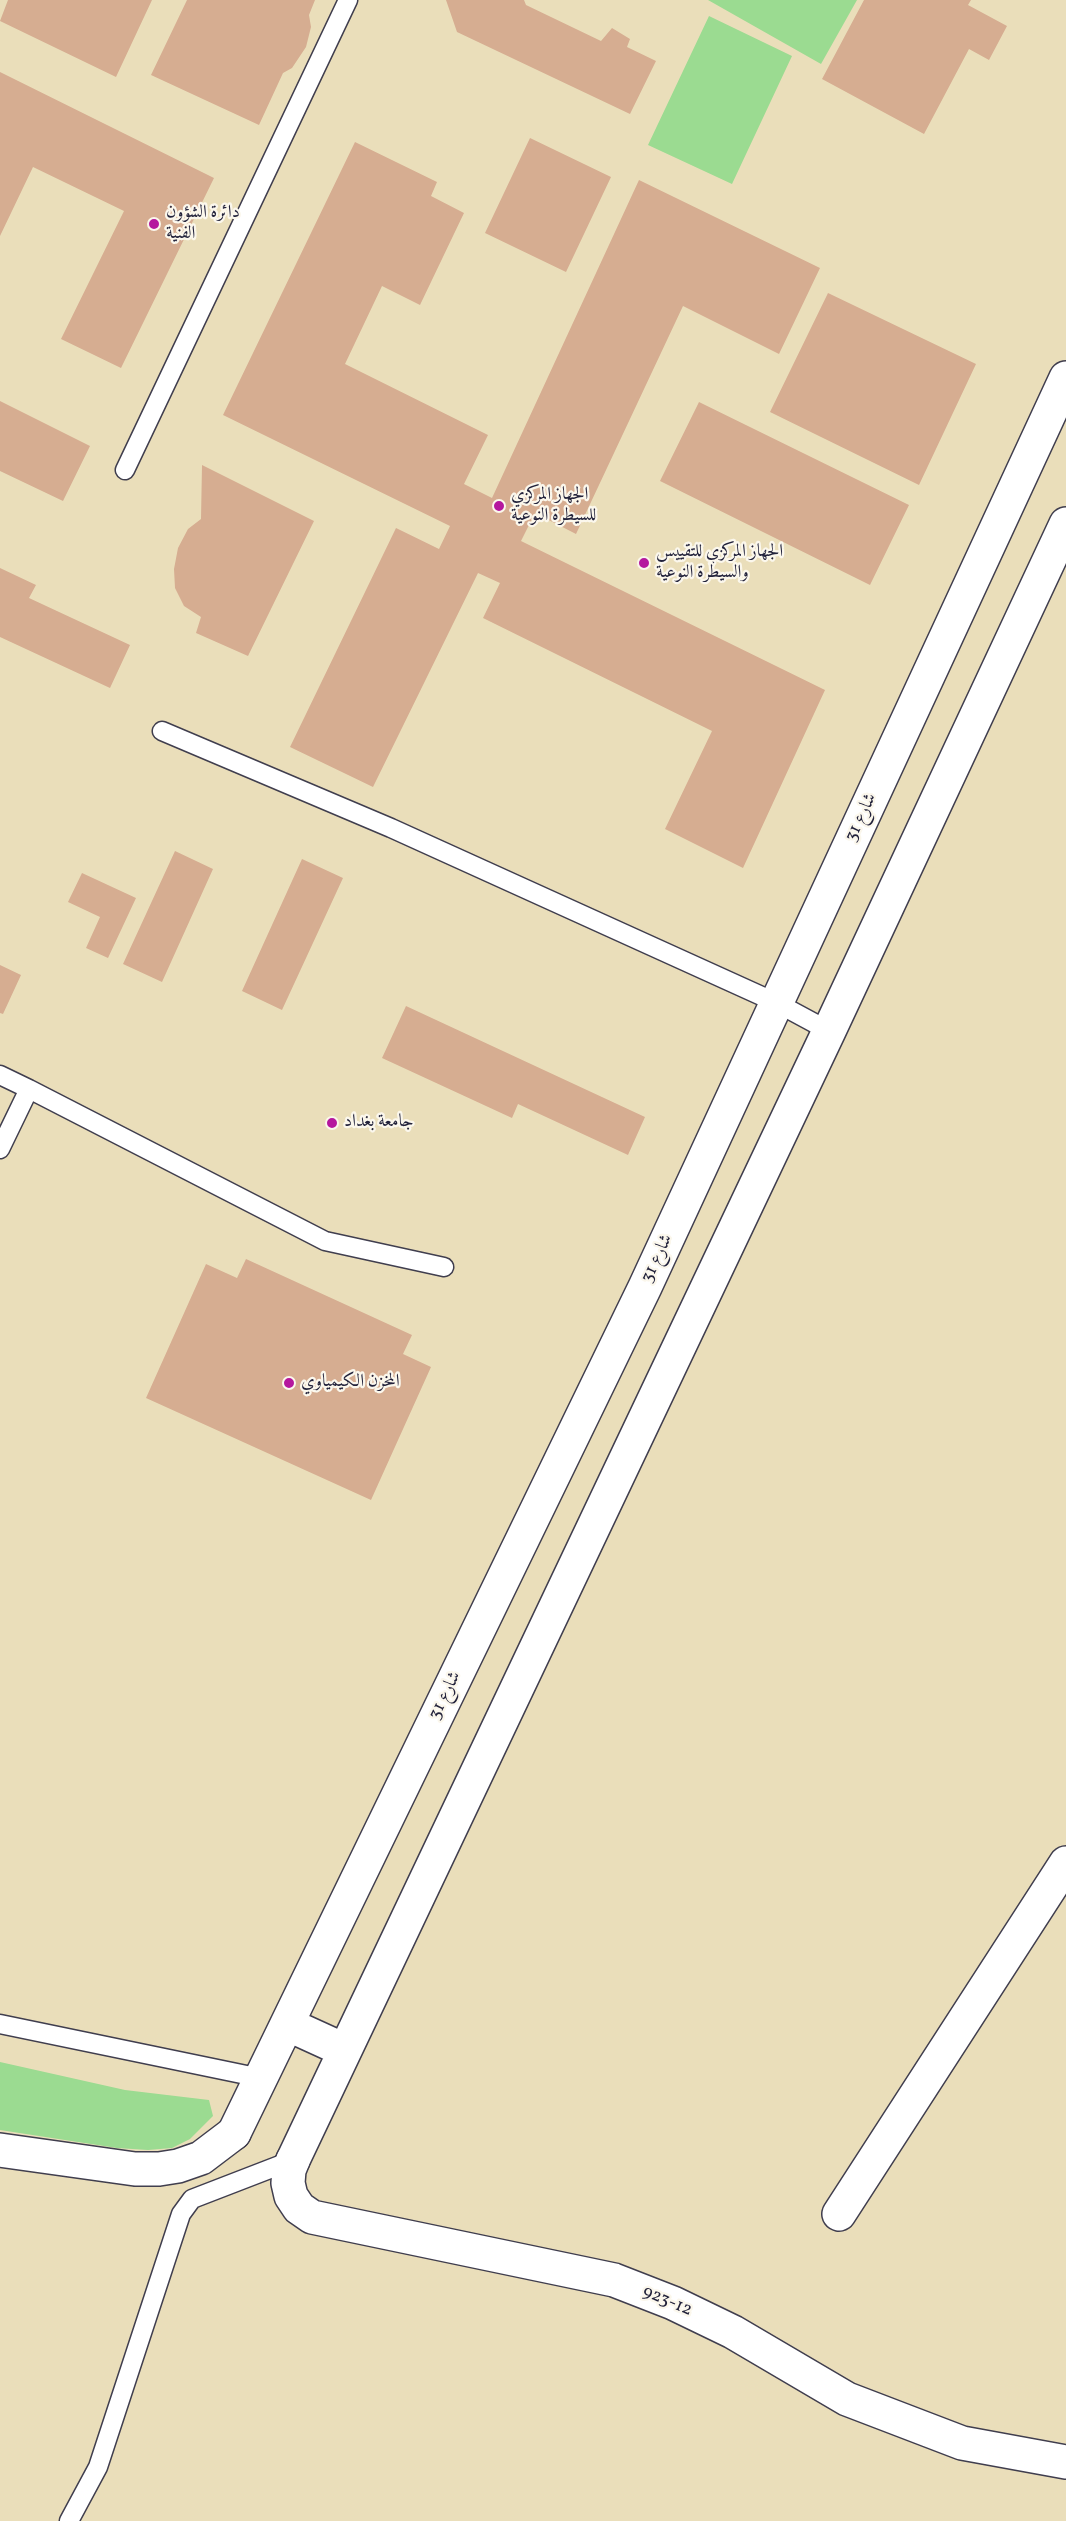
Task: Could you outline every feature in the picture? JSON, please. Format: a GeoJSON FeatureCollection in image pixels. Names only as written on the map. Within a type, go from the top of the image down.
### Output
{"type":"FeatureCollection","features":[{"type":"Feature","properties":{"kind":"street","name":"شارع 31"},"geometry":{"type":"LineString","coordinates":[[0,2150],[135,2169],[159,2169],[178,2166],[201,2158],[234,2133],[645,1287],[1066,378]]}},
{"type":"Feature","properties":{"kind":"street"},"geometry":{"type":"LineString","coordinates":[[293,2160],[829,1030],[1066,524]]}},
{"type":"Feature","properties":{"kind":"street"},"geometry":{"type":"LineString","coordinates":[[839,2214],[1066,1863]]}},
{"type":"Feature","properties":{"kind":"street"},"geometry":{"type":"LineString","coordinates":[[287,2024],[344,2050]]}},
{"type":"Feature","properties":{"kind":"street","name":"923-12"},"geometry":{"type":"LineString","coordinates":[[293,2160],[288,2183],[291,2196],[299,2208],[312,2217],[614,2280],[674,2303],[733,2332],[847,2399],[962,2443],[1066,2462]]}},
{"type":"Feature","properties":{"kind":"lane"},"geometry":{"type":"LineString","coordinates":[[125,470],[348,0]]}},
{"type":"Feature","properties":{"kind":"lane"},"geometry":{"type":"LineString","coordinates":[[162,731],[391,828],[777,1003],[829,1030]]}},
{"type":"Feature","properties":{"kind":"lane"},"geometry":{"type":"LineString","coordinates":[[0,1075],[325,1241],[444,1267]]}},
{"type":"Feature","properties":{"kind":"lane"},"geometry":{"type":"LineString","coordinates":[[0,1149],[29,1089]]}},
{"type":"Feature","properties":{"kind":"lane"},"geometry":{"type":"LineString","coordinates":[[0,2024],[261,2078]]}},
{"type":"Feature","properties":{"kind":"lane"},"geometry":{"type":"LineString","coordinates":[[69,2521],[98,2468],[181,2214],[192,2199],[293,2160]]}},
{"type":"Feature","properties":{"kind":"green space"},"geometry":{"type":"Polygon","coordinates":[[[708,0],[857,0],[821,64],[708,0]]]}},
{"type":"Feature","properties":{"kind":"green space"},"geometry":{"type":"Polygon","coordinates":[[[709,16],[792,56],[732,184],[648,145],[709,16]]]}},
{"type":"Feature","properties":{"kind":"green space"},"geometry":{"type":"Polygon","coordinates":[[[0,2062],[125,2090],[209,2100],[213,2116],[190,2139],[172,2148],[148,2150],[117,2148],[0,2130],[0,2062]]]}},
{"type":"Feature","properties":{"kind":"building"},"geometry":{"type":"Polygon","coordinates":[[[8,0],[152,0],[116,77],[0,21],[8,0]]]}},
{"type":"Feature","properties":{"kind":"building"},"geometry":{"type":"Polygon","coordinates":[[[187,0],[315,0],[309,15],[311,27],[306,47],[292,68],[283,73],[259,125],[151,75],[187,0]]]}},
{"type":"Feature","properties":{"kind":"building"},"geometry":{"type":"Polygon","coordinates":[[[446,0],[524,0],[526,5],[601,41],[612,28],[630,39],[627,47],[656,61],[630,114],[457,32],[446,0]]]}},
{"type":"Feature","properties":{"kind":"building"},"geometry":{"type":"Polygon","coordinates":[[[864,0],[971,0],[968,5],[1007,26],[989,60],[969,49],[924,134],[822,79],[864,0]]]}},
{"type":"Feature","properties":{"kind":"building","name":"دائرة الشؤون الفنية"},"geometry":{"type":"Polygon","coordinates":[[[0,72],[214,178],[121,368],[61,339],[124,211],[33,167],[0,236],[0,72]]]}},
{"type":"Feature","properties":{"kind":"building"},"geometry":{"type":"Polygon","coordinates":[[[530,138],[611,177],[566,272],[485,233],[530,138]]]}},
{"type":"Feature","properties":{"kind":"building","name":"الجهاز المركزي للسيطرة النوعية"},"geometry":{"type":"Polygon","coordinates":[[[355,142],[437,182],[431,196],[464,213],[420,305],[382,286],[345,364],[488,435],[464,484],[492,498],[639,180],[820,268],[779,354],[683,306],[576,534],[535,513],[521,541],[825,690],[743,868],[665,829],[712,731],[483,618],[500,583],[478,573],[373,787],[290,747],[396,528],[439,549],[450,526],[223,415],[355,142]]]}},
{"type":"Feature","properties":{"kind":"building"},"geometry":{"type":"Polygon","coordinates":[[[828,293],[976,364],[919,485],[770,412],[828,293]]]}},
{"type":"Feature","properties":{"kind":"building"},"geometry":{"type":"Polygon","coordinates":[[[0,401],[90,446],[63,501],[0,471],[0,401]]]}},
{"type":"Feature","properties":{"kind":"building"},"geometry":{"type":"Polygon","coordinates":[[[699,402],[909,505],[870,585],[660,481],[699,402]]]}},
{"type":"Feature","properties":{"kind":"building"},"geometry":{"type":"Polygon","coordinates":[[[202,465],[314,521],[248,656],[196,633],[201,617],[184,606],[175,588],[174,569],[178,548],[188,529],[201,519],[202,465]]]}},
{"type":"Feature","properties":{"kind":"building"},"geometry":{"type":"Polygon","coordinates":[[[0,568],[36,585],[29,598],[130,645],[110,688],[0,637],[0,568]]]}},
{"type":"Feature","properties":{"kind":"building"},"geometry":{"type":"Polygon","coordinates":[[[175,851],[213,869],[162,982],[123,964],[175,851]]]}},
{"type":"Feature","properties":{"kind":"building"},"geometry":{"type":"Polygon","coordinates":[[[302,859],[343,878],[282,1010],[242,991],[302,859]]]}},
{"type":"Feature","properties":{"kind":"building"},"geometry":{"type":"Polygon","coordinates":[[[82,873],[136,898],[108,958],[86,948],[100,917],[68,902],[82,873]]]}},
{"type":"Feature","properties":{"kind":"building"},"geometry":{"type":"Polygon","coordinates":[[[0,965],[21,975],[3,1014],[0,1013],[0,965]]]}},
{"type":"Feature","properties":{"kind":"building"},"geometry":{"type":"Polygon","coordinates":[[[406,1006],[645,1117],[628,1155],[518,1104],[512,1118],[382,1058],[406,1006]]]}},
{"type":"Feature","properties":{"kind":"building","name":"المخزن الكيمياوي"},"geometry":{"type":"Polygon","coordinates":[[[246,1259],[412,1335],[403,1354],[431,1367],[371,1500],[146,1398],[206,1264],[237,1278],[246,1259]]]}},
{"type":"Feature","properties":{"kind":"place","name":"دائرة الشؤون الفنية"},"geometry":{"type":"Point","coordinates":[154,224]}},
{"type":"Feature","properties":{"kind":"place","name":"الجهاز المركزي للسيطرة النوعية"},"geometry":{"type":"Point","coordinates":[499,506]}},
{"type":"Feature","properties":{"kind":"place","name":"الجهاز المركزي للتقييس والسيطرة النوعية"},"geometry":{"type":"Point","coordinates":[644,563]}},
{"type":"Feature","properties":{"kind":"place","name":"جامعة بغداد"},"geometry":{"type":"Point","coordinates":[332,1123]}},
{"type":"Feature","properties":{"kind":"place","name":"المخزن الكيمياوي"},"geometry":{"type":"Point","coordinates":[289,1383]}}]}
